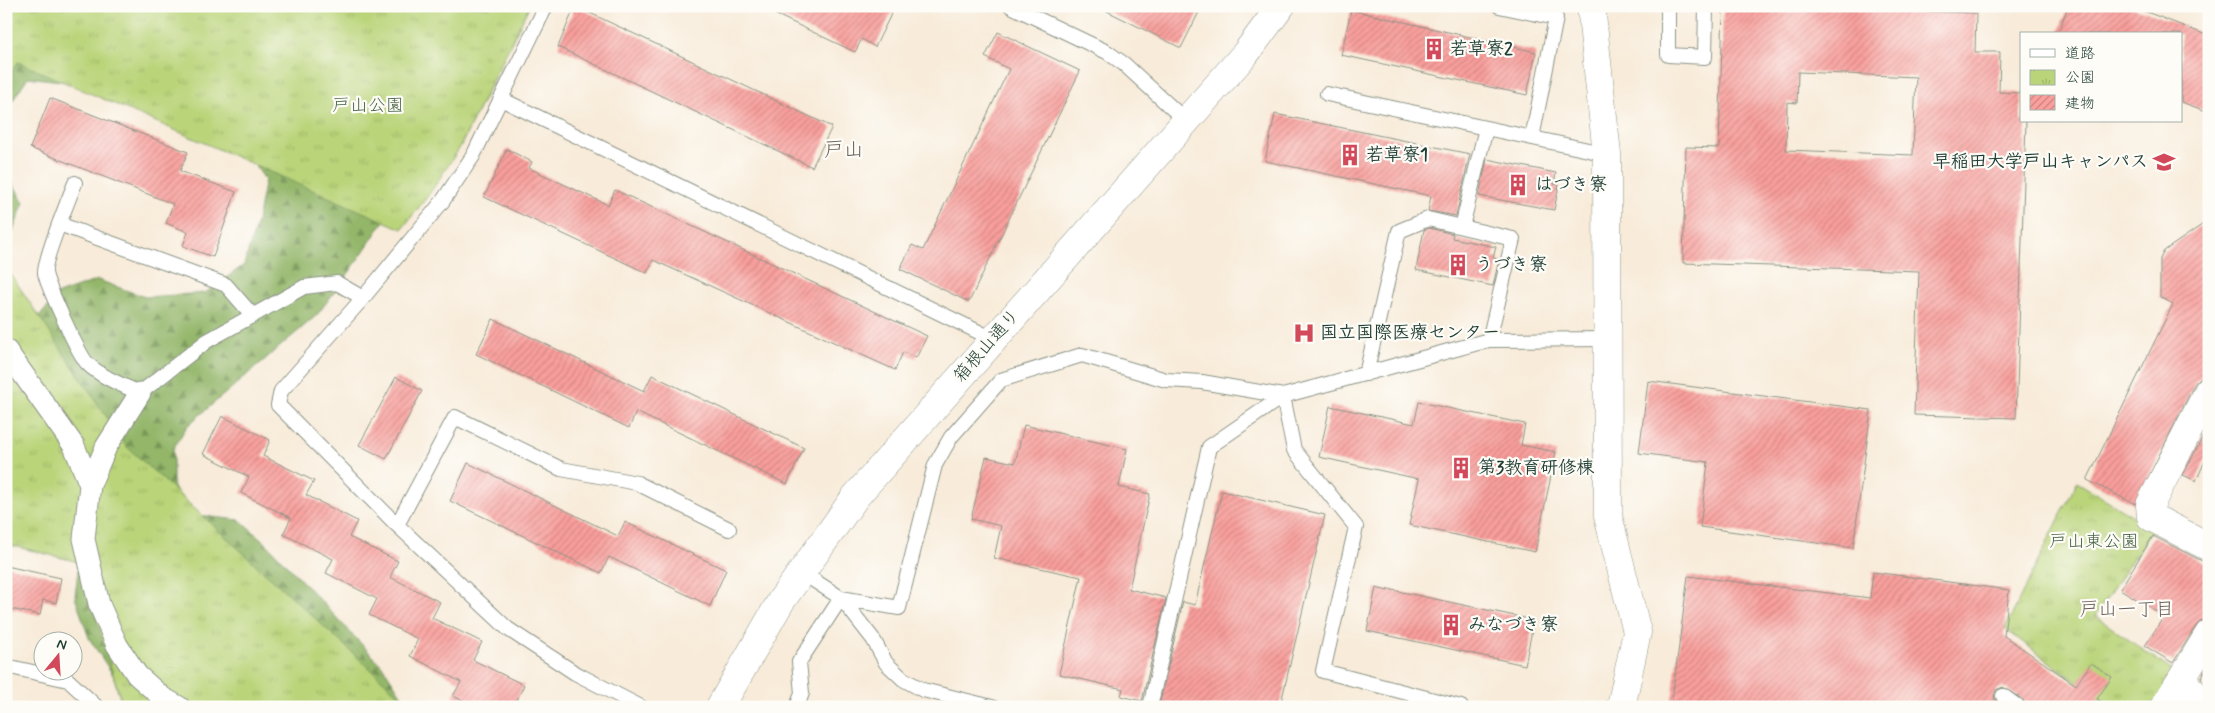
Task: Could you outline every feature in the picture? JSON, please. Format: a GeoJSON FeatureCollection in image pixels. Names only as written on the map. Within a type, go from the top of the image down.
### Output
{"type":"FeatureCollection","features":[{"type":"Feature","properties":{"kind":"street","name":"箱根山通り"},"geometry":{"type":"LineString","coordinates":[[720,707],[752,648],[801,572],[856,496],[1246,53],[1281,6]]}},
{"type":"Feature","properties":{"kind":"street"},"geometry":{"type":"LineString","coordinates":[[1591,6],[1606,154],[1609,339],[1608,516],[1637,632],[1621,707]]}},
{"type":"Feature","properties":{"kind":"street"},"geometry":{"type":"LineString","coordinates":[[6,350],[74,446],[90,484]]}},
{"type":"Feature","properties":{"kind":"street"},"geometry":{"type":"LineString","coordinates":[[2209,390],[2150,505],[2151,517],[2209,547]]}},
{"type":"Feature","properties":{"kind":"street"},"geometry":{"type":"LineString","coordinates":[[140,393],[106,447],[90,484],[84,539],[99,604],[117,645],[137,675],[163,698],[179,707]]}},
{"type":"Feature","properties":{"kind":"street"},"geometry":{"type":"LineString","coordinates":[[2164,707],[2209,634]]}},
{"type":"Feature","properties":{"kind":"street"},"geometry":{"type":"LineString","coordinates":[[2180,680],[2207,707]]}},
{"type":"Feature","properties":{"kind":"lane"},"geometry":{"type":"LineString","coordinates":[[546,6],[473,156],[442,202],[363,298],[281,391],[278,405],[397,525],[508,629],[575,673],[641,707]]}},
{"type":"Feature","properties":{"kind":"lane"},"geometry":{"type":"LineString","coordinates":[[1011,6],[1107,52],[1124,64],[1186,122]]}},
{"type":"Feature","properties":{"kind":"lane"},"geometry":{"type":"LineString","coordinates":[[1499,6],[1556,18],[1532,138]]}},
{"type":"Feature","properties":{"kind":"lane"},"geometry":{"type":"LineString","coordinates":[[1668,6],[1668,55],[1705,57],[1706,6]]}},
{"type":"Feature","properties":{"kind":"lane"},"geometry":{"type":"LineString","coordinates":[[1327,94],[1606,154]]}},
{"type":"Feature","properties":{"kind":"lane"},"geometry":{"type":"LineString","coordinates":[[502,99],[994,339]]}},
{"type":"Feature","properties":{"kind":"lane"},"geometry":{"type":"LineString","coordinates":[[1462,227],[1486,128]]}},
{"type":"Feature","properties":{"kind":"lane"},"geometry":{"type":"LineString","coordinates":[[75,184],[59,224],[44,272],[62,316],[86,362],[119,384],[140,393],[208,341],[304,287],[338,283],[363,298]]}},
{"type":"Feature","properties":{"kind":"lane"},"geometry":{"type":"LineString","coordinates":[[1366,374],[1399,231],[1428,219],[1513,239],[1489,340]]}},
{"type":"Feature","properties":{"kind":"lane"},"geometry":{"type":"LineString","coordinates":[[59,224],[226,285],[253,316]]}},
{"type":"Feature","properties":{"kind":"lane"},"geometry":{"type":"LineString","coordinates":[[1150,707],[1209,448],[1283,396],[1489,340],[1609,339]]}},
{"type":"Feature","properties":{"kind":"lane"},"geometry":{"type":"LineString","coordinates":[[841,598],[899,608],[935,465],[951,437],[1001,380],[1082,355],[1166,380],[1202,382],[1283,396]]}},
{"type":"Feature","properties":{"kind":"lane"},"geometry":{"type":"LineString","coordinates":[[1283,396],[1294,450],[1356,527],[1323,671],[1461,707]]}},
{"type":"Feature","properties":{"kind":"lane"},"geometry":{"type":"LineString","coordinates":[[397,525],[455,417],[561,469],[637,483],[729,529]]}},
{"type":"Feature","properties":{"kind":"lane"},"geometry":{"type":"LineString","coordinates":[[801,572],[841,598],[873,639],[886,663],[903,679],[923,690],[992,707]]}},
{"type":"Feature","properties":{"kind":"lane"},"geometry":{"type":"LineString","coordinates":[[797,707],[802,693],[799,662],[841,598]]}},
{"type":"Feature","properties":{"kind":"lane"},"geometry":{"type":"LineString","coordinates":[[6,666],[68,680],[97,707]]}},
{"type":"Feature","properties":{"kind":"lane"},"geometry":{"type":"LineString","coordinates":[[2004,696],[2018,707]]}},
{"type":"Feature","properties":{"kind":"green space"},"geometry":{"type":"Polygon","coordinates":[[[6,6],[529,6],[459,149],[386,218],[351,270],[317,315],[187,426],[173,449],[173,486],[193,515],[240,520],[267,544],[384,668],[409,707],[123,707],[113,675],[89,638],[75,597],[79,562],[6,544],[6,308],[36,321],[58,294],[98,280],[145,297],[205,293],[244,265],[257,222],[265,179],[246,154],[75,83],[28,77],[9,106],[6,115],[6,6]]]}},
{"type":"Feature","properties":{"kind":"green space","name":"戸山公園"},"geometry":{"type":"Polygon","coordinates":[[[6,6],[529,6],[459,149],[430,193],[402,229],[18,62],[6,79],[6,6]]]}},
{"type":"Feature","properties":{"kind":"green space"},"geometry":{"type":"Polygon","coordinates":[[[6,172],[24,202],[6,249],[6,172]]]}},
{"type":"Feature","properties":{"kind":"green space"},"geometry":{"type":"Polygon","coordinates":[[[6,267],[126,446],[412,707],[123,707],[79,562],[6,544],[6,267]]]}},
{"type":"Feature","properties":{"kind":"green space","name":"戸山東公園"},"geometry":{"type":"Polygon","coordinates":[[[2077,482],[2153,528],[2095,616],[2177,674],[2157,707],[2110,707],[2005,629],[2077,482]]]}},
{"type":"Feature","properties":{"kind":"building"},"geometry":{"type":"Polygon","coordinates":[[[575,6],[832,127],[812,167],[558,47],[575,6]]]}},
{"type":"Feature","properties":{"kind":"building"},"geometry":{"type":"Polygon","coordinates":[[[758,6],[895,6],[875,47],[862,39],[855,52],[758,6]]]}},
{"type":"Feature","properties":{"kind":"building"},"geometry":{"type":"Polygon","coordinates":[[[1097,6],[1202,6],[1181,48],[1097,6]]]}},
{"type":"Feature","properties":{"kind":"building"},"geometry":{"type":"Polygon","coordinates":[[[1723,6],[1912,6],[1912,11],[1976,13],[1975,52],[2000,52],[1999,92],[2020,93],[2020,122],[2026,122],[2016,418],[1914,415],[1919,271],[1683,263],[1686,147],[1719,148],[1723,6]],[[1798,72],[1797,103],[1787,102],[1786,150],[1913,155],[1916,77],[1798,72]]]}},
{"type":"Feature","properties":{"kind":"building"},"geometry":{"type":"Polygon","coordinates":[[[2068,6],[2131,6],[2209,36],[2209,112],[2182,102],[2182,32],[2059,32],[2068,6]]]}},
{"type":"Feature","properties":{"kind":"building","name":"若草寮2"},"geometry":{"type":"Polygon","coordinates":[[[1351,10],[1536,52],[1527,95],[1341,55],[1351,10]]]}},
{"type":"Feature","properties":{"kind":"building"},"geometry":{"type":"Polygon","coordinates":[[[998,32],[1080,71],[969,302],[900,269],[912,245],[923,250],[1009,69],[985,57],[998,32]]]}},
{"type":"Feature","properties":{"kind":"building"},"geometry":{"type":"Polygon","coordinates":[[[50,98],[188,152],[180,171],[236,192],[213,257],[183,246],[188,232],[166,223],[173,204],[30,148],[50,98]]]}},
{"type":"Feature","properties":{"kind":"building","name":"若草寮1"},"geometry":{"type":"Polygon","coordinates":[[[1275,114],[1470,154],[1456,216],[1428,211],[1431,196],[1265,161],[1275,114]]]}},
{"type":"Feature","properties":{"kind":"building"},"geometry":{"type":"Polygon","coordinates":[[[507,149],[532,162],[529,168],[608,205],[615,190],[927,336],[916,358],[903,352],[895,370],[653,260],[647,273],[484,197],[507,149]]]}},
{"type":"Feature","properties":{"kind":"building","name":"はづき寮"},"geometry":{"type":"Polygon","coordinates":[[[1487,159],[1556,173],[1554,184],[1559,185],[1554,210],[1479,196],[1487,159]]]}},
{"type":"Feature","properties":{"kind":"building"},"geometry":{"type":"Polygon","coordinates":[[[2209,220],[2209,374],[2201,377],[2195,383],[2135,504],[2087,480],[2173,304],[2160,297],[2160,259],[2164,251],[2209,220]]]}},
{"type":"Feature","properties":{"kind":"building","name":"うづき寮"},"geometry":{"type":"Polygon","coordinates":[[[1429,228],[1453,234],[1452,238],[1496,247],[1493,258],[1499,259],[1493,286],[1416,270],[1424,230],[1429,228]]]}},
{"type":"Feature","properties":{"kind":"building"},"geometry":{"type":"Polygon","coordinates":[[[493,319],[644,391],[652,375],[804,448],[787,484],[636,412],[629,428],[476,354],[493,319]]]}},
{"type":"Feature","properties":{"kind":"building"},"geometry":{"type":"Polygon","coordinates":[[[396,377],[422,391],[386,459],[359,445],[396,377]]]}},
{"type":"Feature","properties":{"kind":"building"},"geometry":{"type":"Polygon","coordinates":[[[1648,381],[1871,410],[1853,548],[1700,527],[1708,462],[1639,453],[1648,381]]]}},
{"type":"Feature","properties":{"kind":"building","name":"第3教育研修棟"},"geometry":{"type":"Polygon","coordinates":[[[1419,402],[1525,424],[1521,445],[1556,452],[1535,552],[1409,525],[1419,479],[1319,457],[1330,406],[1414,424],[1419,402]]]}},
{"type":"Feature","properties":{"kind":"building"},"geometry":{"type":"Polygon","coordinates":[[[222,416],[270,440],[263,456],[314,481],[306,495],[357,521],[349,537],[398,561],[390,577],[440,602],[432,618],[482,642],[473,660],[524,685],[513,707],[476,707],[453,696],[461,682],[410,656],[418,639],[369,615],[377,599],[326,573],[333,559],[283,534],[291,518],[241,493],[249,477],[203,454],[222,416]]]}},
{"type":"Feature","properties":{"kind":"building"},"geometry":{"type":"Polygon","coordinates":[[[1024,425],[1127,449],[1119,487],[1150,494],[1129,589],[1166,598],[1142,701],[1121,696],[1123,689],[1059,674],[1081,577],[994,558],[1001,526],[971,519],[986,457],[1015,463],[1024,425]]]}},
{"type":"Feature","properties":{"kind":"building"},"geometry":{"type":"Polygon","coordinates":[[[2209,425],[2209,452],[2196,481],[2183,475],[2209,425]]]}},
{"type":"Feature","properties":{"kind":"building"},"geometry":{"type":"Polygon","coordinates":[[[468,463],[618,536],[625,522],[726,570],[710,606],[609,557],[601,573],[450,501],[468,463]]]}},
{"type":"Feature","properties":{"kind":"building"},"geometry":{"type":"Polygon","coordinates":[[[1222,491],[1325,515],[1280,707],[1159,706],[1183,602],[1195,605],[1222,491]]]}},
{"type":"Feature","properties":{"kind":"building"},"geometry":{"type":"Polygon","coordinates":[[[2153,536],[2202,561],[2209,562],[2209,618],[2201,621],[2196,626],[2173,663],[2145,646],[2164,616],[2120,589],[2153,536]]]}},
{"type":"Feature","properties":{"kind":"building"},"geometry":{"type":"Polygon","coordinates":[[[6,566],[61,578],[56,603],[43,600],[40,615],[6,608],[6,566]]]}},
{"type":"Feature","properties":{"kind":"building"},"geometry":{"type":"Polygon","coordinates":[[[1873,572],[2009,590],[2004,636],[2076,685],[2091,663],[2112,677],[2097,699],[2110,707],[2027,707],[2023,700],[2003,687],[1996,690],[1994,696],[1995,700],[2003,707],[1671,707],[1688,576],[1870,598],[1873,572]]]}},
{"type":"Feature","properties":{"kind":"building","name":"みなづき寮"},"geometry":{"type":"Polygon","coordinates":[[[1376,588],[1534,620],[1525,665],[1367,631],[1376,588]]]}},
{"type":"Feature","properties":{"kind":"building"},"geometry":{"type":"Polygon","coordinates":[[[2209,664],[2209,685],[2201,678],[2209,664]]]}},
{"type":"Feature","properties":{"kind":"place","name":"若草寮2"},"geometry":{"type":"Point","coordinates":[1434,49]}},
{"type":"Feature","properties":{"kind":"place","name":"若草寮1"},"geometry":{"type":"Point","coordinates":[1350,155]}},
{"type":"Feature","properties":{"kind":"place","name":"早稲田大学戸山キャンパス"},"geometry":{"type":"Point","coordinates":[2164,162]}},
{"type":"Feature","properties":{"kind":"place","name":"はづき寮"},"geometry":{"type":"Point","coordinates":[1518,185]}},
{"type":"Feature","properties":{"kind":"place","name":"うづき寮"},"geometry":{"type":"Point","coordinates":[1458,265]}},
{"type":"Feature","properties":{"kind":"place","name":"国立国際医療センター"},"geometry":{"type":"Point","coordinates":[1304,333]}},
{"type":"Feature","properties":{"kind":"place","name":"第3教育研修棟"},"geometry":{"type":"Point","coordinates":[1461,468]}},
{"type":"Feature","properties":{"kind":"place","name":"みなづき寮"},"geometry":{"type":"Point","coordinates":[1451,625]}},
{"type":"Feature","properties":{"kind":"district","name":"戸山"},"geometry":{"type":"Point","coordinates":[844,150]}},
{"type":"Feature","properties":{"kind":"district","name":"戸山一丁目"},"geometry":{"type":"Point","coordinates":[2127,609]}}]}
